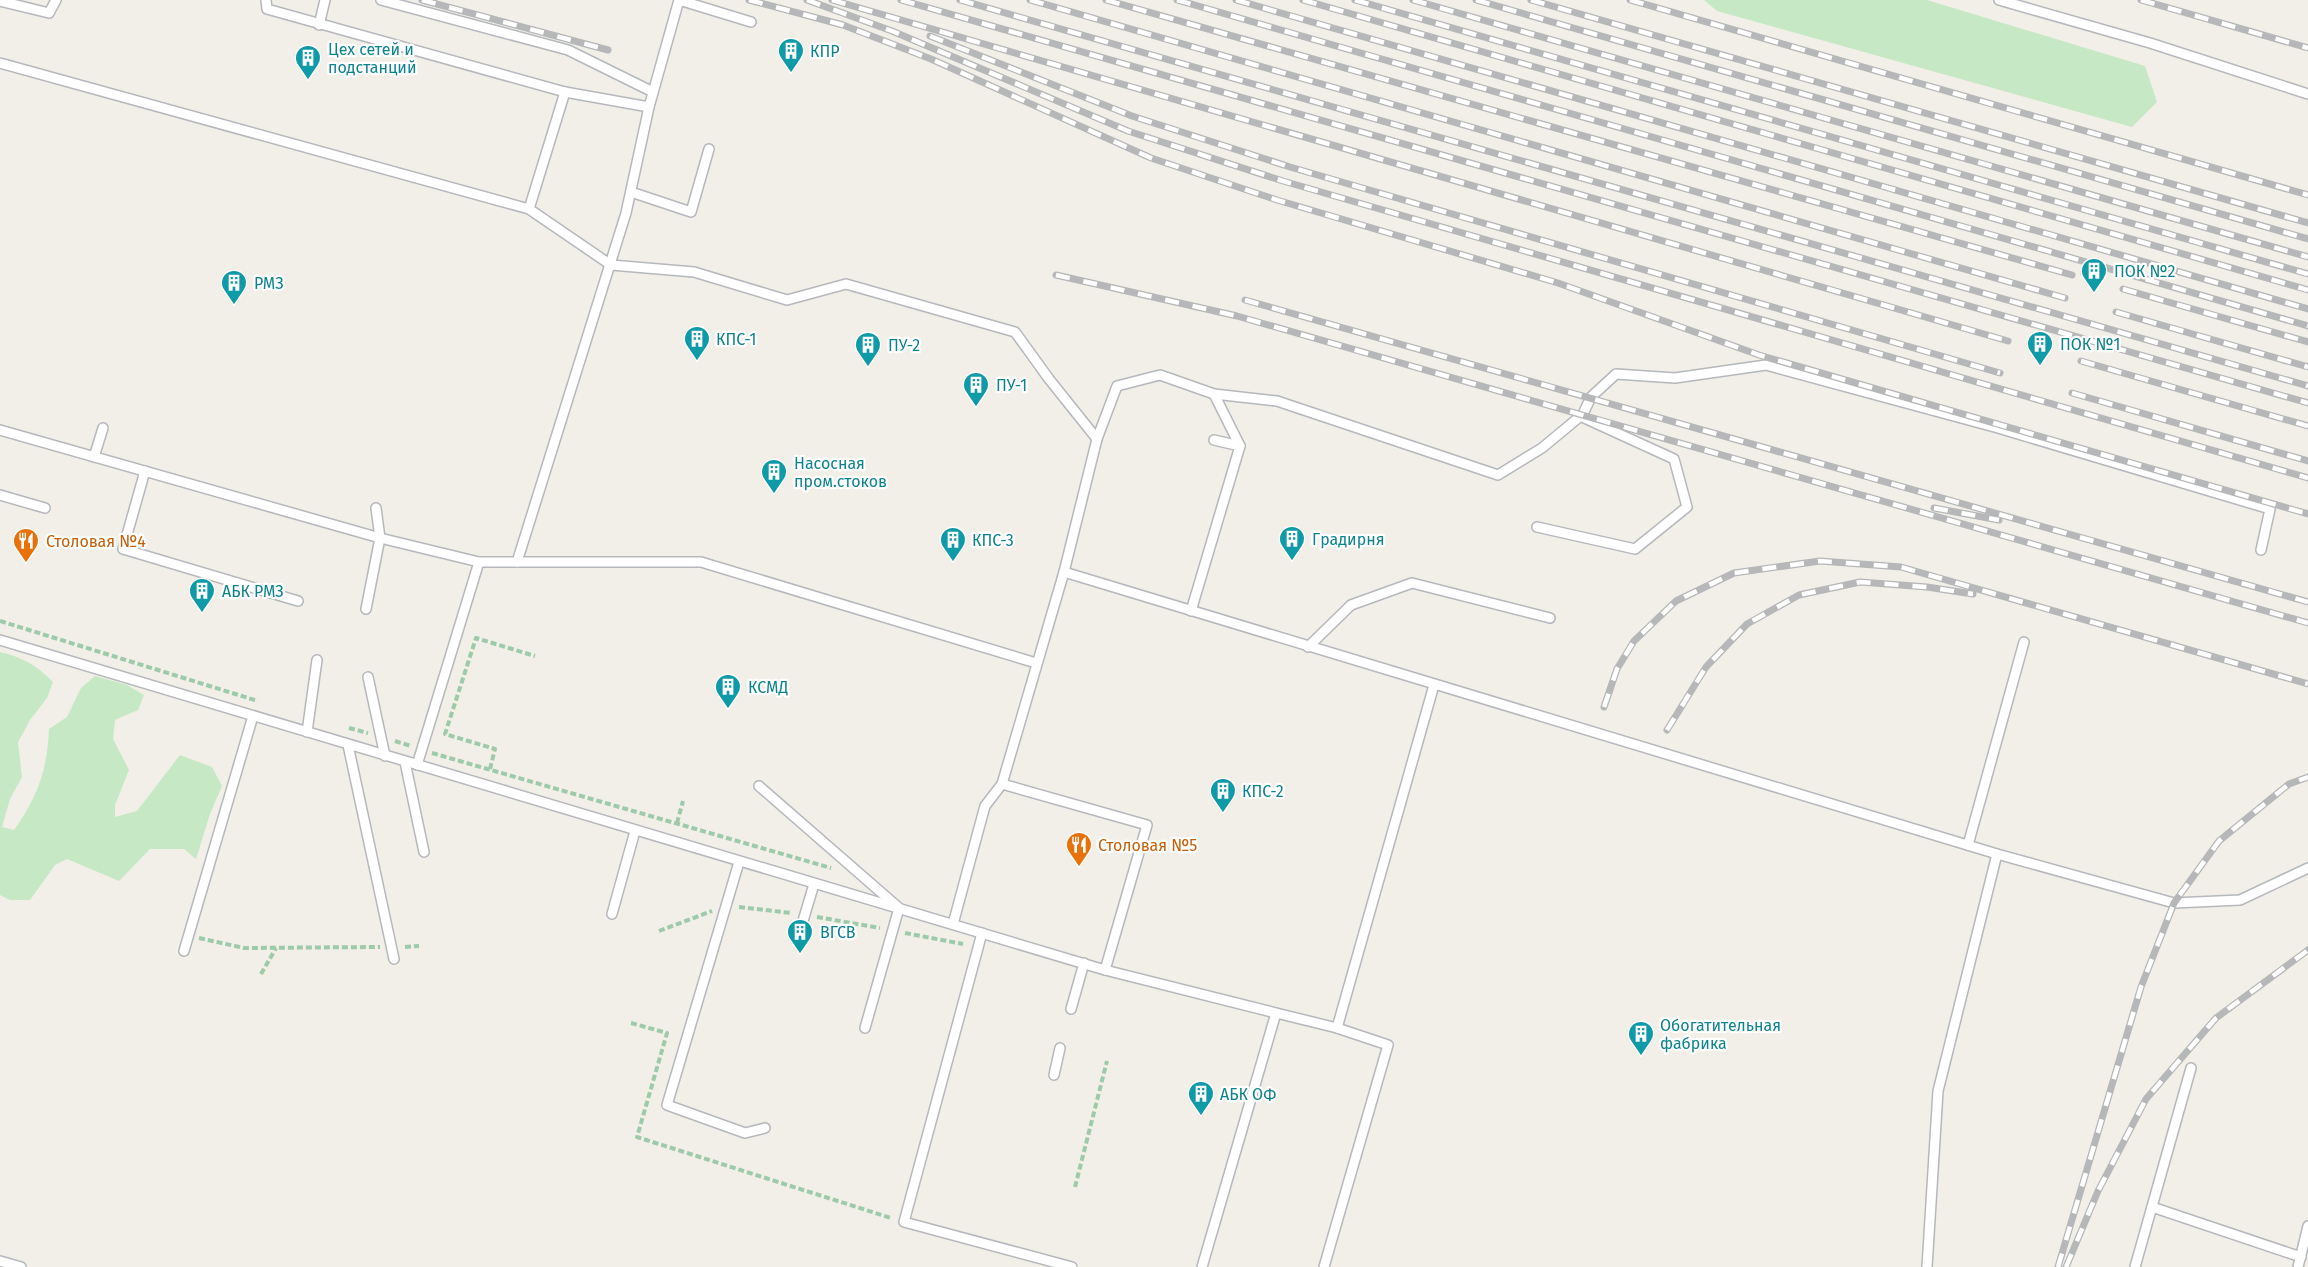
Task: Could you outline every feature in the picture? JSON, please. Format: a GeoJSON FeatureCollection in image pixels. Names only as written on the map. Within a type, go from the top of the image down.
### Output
{"type":"FeatureCollection","features":[{"type":"Feature","properties":{"kind":"lane"},"geometry":{"type":"LineString","coordinates":[[0,1],[49,13],[56,0]]}},
{"type":"Feature","properties":{"kind":"lane"},"geometry":{"type":"LineString","coordinates":[[266,0],[267,9],[319,25],[565,92],[649,106]]}},
{"type":"Feature","properties":{"kind":"lane"},"geometry":{"type":"LineString","coordinates":[[319,25],[325,0]]}},
{"type":"Feature","properties":{"kind":"lane"},"geometry":{"type":"LineString","coordinates":[[381,0],[568,50],[653,92]]}},
{"type":"Feature","properties":{"kind":"lane"},"geometry":{"type":"LineString","coordinates":[[517,562],[610,265],[631,192],[649,106],[679,0],[751,22]]}},
{"type":"Feature","properties":{"kind":"lane"},"geometry":{"type":"LineString","coordinates":[[1999,0],[2150,43],[2308,94]]}},
{"type":"Feature","properties":{"kind":"lane"},"geometry":{"type":"LineString","coordinates":[[0,63],[529,208],[610,265],[694,272],[787,300],[846,284],[1015,332],[1097,439]]}},
{"type":"Feature","properties":{"kind":"lane"},"geometry":{"type":"LineString","coordinates":[[529,208],[565,92]]}},
{"type":"Feature","properties":{"kind":"lane"},"geometry":{"type":"LineString","coordinates":[[631,192],[691,212],[709,148]]}},
{"type":"Feature","properties":{"kind":"lane"},"geometry":{"type":"LineString","coordinates":[[953,924],[984,806],[1002,784],[1064,572],[1097,439],[1117,386],[1160,375],[1214,394],[1277,401],[1498,475],[1542,448],[1580,416],[1591,397],[1616,374],[1676,378],[1766,365],[1998,429],[2270,509],[2261,550]]}},
{"type":"Feature","properties":{"kind":"lane"},"geometry":{"type":"LineString","coordinates":[[1191,611],[1240,446],[1214,394]]}},
{"type":"Feature","properties":{"kind":"lane"},"geometry":{"type":"LineString","coordinates":[[1537,527],[1635,549],[1687,507],[1674,459],[1580,416]]}},
{"type":"Feature","properties":{"kind":"lane"},"geometry":{"type":"LineString","coordinates":[[94,457],[103,428]]}},
{"type":"Feature","properties":{"kind":"lane"},"geometry":{"type":"LineString","coordinates":[[0,431],[380,538],[479,562],[701,562],[1036,663]]}},
{"type":"Feature","properties":{"kind":"lane"},"geometry":{"type":"LineString","coordinates":[[1214,440],[1240,446]]}},
{"type":"Feature","properties":{"kind":"lane"},"geometry":{"type":"LineString","coordinates":[[145,471],[123,549],[298,602]]}},
{"type":"Feature","properties":{"kind":"lane"},"geometry":{"type":"LineString","coordinates":[[0,495],[45,508]]}},
{"type":"Feature","properties":{"kind":"lane"},"geometry":{"type":"LineString","coordinates":[[366,609],[380,538],[376,508]]}},
{"type":"Feature","properties":{"kind":"lane"},"geometry":{"type":"LineString","coordinates":[[417,765],[479,562]]}},
{"type":"Feature","properties":{"kind":"lane"},"geometry":{"type":"LineString","coordinates":[[1064,572],[1997,854],[2174,903],[2240,900],[2308,868]]}},
{"type":"Feature","properties":{"kind":"lane"},"geometry":{"type":"LineString","coordinates":[[1308,646],[1351,605],[1412,583],[1550,618]]}},
{"type":"Feature","properties":{"kind":"lane"},"geometry":{"type":"LineString","coordinates":[[0,640],[1105,970],[1337,1028],[1388,1045],[1324,1267]]}},
{"type":"Feature","properties":{"kind":"lane"},"geometry":{"type":"LineString","coordinates":[[1968,845],[2024,642]]}},
{"type":"Feature","properties":{"kind":"lane"},"geometry":{"type":"LineString","coordinates":[[307,732],[317,660]]}},
{"type":"Feature","properties":{"kind":"lane"},"geometry":{"type":"LineString","coordinates":[[368,676],[384,756]]}},
{"type":"Feature","properties":{"kind":"lane"},"geometry":{"type":"LineString","coordinates":[[1337,1028],[1434,685]]}},
{"type":"Feature","properties":{"kind":"lane"},"geometry":{"type":"LineString","coordinates":[[184,951],[253,716]]}},
{"type":"Feature","properties":{"kind":"lane"},"geometry":{"type":"LineString","coordinates":[[348,745],[394,959]]}},
{"type":"Feature","properties":{"kind":"lane"},"geometry":{"type":"LineString","coordinates":[[405,762],[424,852]]}},
{"type":"Feature","properties":{"kind":"lane"},"geometry":{"type":"LineString","coordinates":[[1002,784],[1147,825],[1105,970]]}},
{"type":"Feature","properties":{"kind":"lane"},"geometry":{"type":"LineString","coordinates":[[759,786],[899,908]]}},
{"type":"Feature","properties":{"kind":"lane"},"geometry":{"type":"LineString","coordinates":[[612,914],[635,831]]}},
{"type":"Feature","properties":{"kind":"lane"},"geometry":{"type":"LineString","coordinates":[[1927,1267],[1938,1091],[1997,854]]}},
{"type":"Feature","properties":{"kind":"lane"},"geometry":{"type":"LineString","coordinates":[[739,862],[667,1105],[745,1133],[765,1128]]}},
{"type":"Feature","properties":{"kind":"lane"},"geometry":{"type":"LineString","coordinates":[[801,931],[814,884]]}},
{"type":"Feature","properties":{"kind":"lane"},"geometry":{"type":"LineString","coordinates":[[866,1028],[899,908]]}},
{"type":"Feature","properties":{"kind":"lane"},"geometry":{"type":"LineString","coordinates":[[982,933],[903,1222],[1072,1267]]}},
{"type":"Feature","properties":{"kind":"lane"},"geometry":{"type":"LineString","coordinates":[[1071,1009],[1084,963]]}},
{"type":"Feature","properties":{"kind":"lane"},"geometry":{"type":"LineString","coordinates":[[1202,1267],[1276,1013]]}},
{"type":"Feature","properties":{"kind":"lane"},"geometry":{"type":"LineString","coordinates":[[1054,1074],[1060,1048]]}},
{"type":"Feature","properties":{"kind":"lane"},"geometry":{"type":"LineString","coordinates":[[2135,1267],[2191,1068]]}},
{"type":"Feature","properties":{"kind":"lane"},"geometry":{"type":"LineString","coordinates":[[2152,1207],[2301,1257]]}},
{"type":"Feature","properties":{"kind":"lane"},"geometry":{"type":"LineString","coordinates":[[2298,1267],[2308,1226]]}},
{"type":"Feature","properties":{"kind":"lane"},"geometry":{"type":"LineString","coordinates":[[0,1261],[21,1267]]}},
{"type":"Feature","properties":{"kind":"path"},"geometry":{"type":"LineString","coordinates":[[490,769],[495,748],[445,734],[476,638],[535,656]]}},
{"type":"Feature","properties":{"kind":"path"},"geometry":{"type":"LineString","coordinates":[[677,823],[683,801]]}},
{"type":"Feature","properties":{"kind":"path"},"geometry":{"type":"LineString","coordinates":[[189,935],[244,948],[419,946]]}},
{"type":"Feature","properties":{"kind":"path"},"geometry":{"type":"LineString","coordinates":[[261,974],[277,947]]}},
{"type":"Feature","properties":{"kind":"path"},"geometry":{"type":"LineString","coordinates":[[1075,1187],[1107,1061]]}},
{"type":"Feature","properties":{"kind":"green space"},"geometry":{"type":"Polygon","coordinates":[[[1704,0],[1927,0],[2145,66],[2157,102],[2132,127],[1717,11],[1704,0]]]}},
{"type":"Feature","properties":{"kind":"green space"},"geometry":{"type":"Polygon","coordinates":[[[0,652],[29,663],[53,682],[47,698],[30,720],[18,742],[22,777],[10,799],[2,827],[14,830],[22,818],[40,783],[46,758],[49,729],[67,717],[81,688],[95,676],[127,685],[144,695],[138,710],[115,720],[113,739],[129,770],[115,805],[115,817],[137,811],[180,755],[212,767],[222,786],[210,814],[196,859],[184,849],[150,849],[119,881],[67,859],[55,865],[30,900],[10,900],[0,895],[0,652]]]}},
{"type":"Feature","properties":{"kind":"railway"},"geometry":{"type":"LineString","coordinates":[[422,0],[608,50]]}},
{"type":"Feature","properties":{"kind":"railway"},"geometry":{"type":"LineString","coordinates":[[749,0],[843,25],[931,59],[1151,158],[1277,200],[1558,283],[1759,355],[2308,514]]}},
{"type":"Feature","properties":{"kind":"railway"},"geometry":{"type":"LineString","coordinates":[[807,0],[892,31],[1128,131],[1283,181],[2308,478]]}},
{"type":"Feature","properties":{"kind":"railway"},"geometry":{"type":"LineString","coordinates":[[832,0],[2008,341]]}},
{"type":"Feature","properties":{"kind":"railway"},"geometry":{"type":"LineString","coordinates":[[901,0],[2308,403]]}},
{"type":"Feature","properties":{"kind":"railway"},"geometry":{"type":"LineString","coordinates":[[960,0],[2308,386]]}},
{"type":"Feature","properties":{"kind":"railway"},"geometry":{"type":"LineString","coordinates":[[1030,0],[2065,298]]}},
{"type":"Feature","properties":{"kind":"railway"},"geometry":{"type":"LineString","coordinates":[[1106,0],[2072,275]]}},
{"type":"Feature","properties":{"kind":"railway"},"geometry":{"type":"LineString","coordinates":[[1177,0],[2308,326]]}},
{"type":"Feature","properties":{"kind":"railway"},"geometry":{"type":"LineString","coordinates":[[1236,0],[2308,309]]}},
{"type":"Feature","properties":{"kind":"railway"},"geometry":{"type":"LineString","coordinates":[[1303,0],[2308,290]]}},
{"type":"Feature","properties":{"kind":"railway"},"geometry":{"type":"LineString","coordinates":[[1355,0],[2308,274]]}},
{"type":"Feature","properties":{"kind":"railway"},"geometry":{"type":"LineString","coordinates":[[1413,0],[2308,257]]}},
{"type":"Feature","properties":{"kind":"railway"},"geometry":{"type":"LineString","coordinates":[[1476,0],[2308,239]]}},
{"type":"Feature","properties":{"kind":"railway"},"geometry":{"type":"LineString","coordinates":[[1531,0],[2308,223]]}},
{"type":"Feature","properties":{"kind":"railway"},"geometry":{"type":"LineString","coordinates":[[1630,0],[2308,195]]}},
{"type":"Feature","properties":{"kind":"railway"},"geometry":{"type":"LineString","coordinates":[[2141,0],[2308,48]]}},
{"type":"Feature","properties":{"kind":"railway"},"geometry":{"type":"LineString","coordinates":[[930,36],[1132,116],[1290,167],[2000,373]]}},
{"type":"Feature","properties":{"kind":"railway"},"geometry":{"type":"LineString","coordinates":[[1056,275],[1237,316],[2308,623]]}},
{"type":"Feature","properties":{"kind":"railway"},"geometry":{"type":"LineString","coordinates":[[2123,289],[2308,342]]}},
{"type":"Feature","properties":{"kind":"railway"},"geometry":{"type":"LineString","coordinates":[[1245,300],[2308,602]]}},
{"type":"Feature","properties":{"kind":"railway"},"geometry":{"type":"LineString","coordinates":[[2116,312],[2308,367]]}},
{"type":"Feature","properties":{"kind":"railway"},"geometry":{"type":"LineString","coordinates":[[2081,361],[2308,426]]}},
{"type":"Feature","properties":{"kind":"railway"},"geometry":{"type":"LineString","coordinates":[[2072,393],[2308,461]]}},
{"type":"Feature","properties":{"kind":"railway"},"geometry":{"type":"LineString","coordinates":[[1934,508],[1999,520]]}},
{"type":"Feature","properties":{"kind":"railway"},"geometry":{"type":"LineString","coordinates":[[1604,707],[1617,669],[1634,641],[1676,601],[1734,573],[1820,561],[1901,567],[2308,684]]}},
{"type":"Feature","properties":{"kind":"railway"},"geometry":{"type":"LineString","coordinates":[[1667,730],[1706,667],[1747,624],[1799,595],[1860,582],[1927,587],[1973,594]]}},
{"type":"Feature","properties":{"kind":"railway"},"geometry":{"type":"LineString","coordinates":[[2058,1267],[2141,987],[2174,903],[2219,841],[2289,784],[2308,777]]}},
{"type":"Feature","properties":{"kind":"railway"},"geometry":{"type":"LineString","coordinates":[[2066,1267],[2098,1191],[2146,1099],[2216,1018],[2308,950]]}},
{"type":"Feature","properties":{"kind":"place","name":"КПР"},"geometry":{"type":"Point","coordinates":[791,74]}},
{"type":"Feature","properties":{"kind":"place","name":"Цех сетей и подстанций"},"geometry":{"type":"Point","coordinates":[308,81]}},
{"type":"Feature","properties":{"kind":"place","name":"ПОК №2"},"geometry":{"type":"Point","coordinates":[2094,294]}},
{"type":"Feature","properties":{"kind":"place","name":"РМЗ"},"geometry":{"type":"Point","coordinates":[234,306]}},
{"type":"Feature","properties":{"kind":"place","name":"КПС-1"},"geometry":{"type":"Point","coordinates":[697,362]}},
{"type":"Feature","properties":{"kind":"place","name":"ПОК №1"},"geometry":{"type":"Point","coordinates":[2040,367]}},
{"type":"Feature","properties":{"kind":"place","name":"ПУ-2"},"geometry":{"type":"Point","coordinates":[868,368]}},
{"type":"Feature","properties":{"kind":"place","name":"ПУ-1"},"geometry":{"type":"Point","coordinates":[976,408]}},
{"type":"Feature","properties":{"kind":"place","name":"Насосная пром.стоков"},"geometry":{"type":"Point","coordinates":[774,495]}},
{"type":"Feature","properties":{"kind":"place","name":"Градирня"},"geometry":{"type":"Point","coordinates":[1292,562]}},
{"type":"Feature","properties":{"kind":"place","name":"КПС-3"},"geometry":{"type":"Point","coordinates":[953,563]}},
{"type":"Feature","properties":{"kind":"place","name":"Столовая №4"},"geometry":{"type":"Point","coordinates":[26,564]}},
{"type":"Feature","properties":{"kind":"place","name":"АБК РМЗ"},"geometry":{"type":"Point","coordinates":[202,614]}},
{"type":"Feature","properties":{"kind":"place","name":"КСМД"},"geometry":{"type":"Point","coordinates":[728,710]}},
{"type":"Feature","properties":{"kind":"place","name":"КПС-2"},"geometry":{"type":"Point","coordinates":[1223,814]}},
{"type":"Feature","properties":{"kind":"place","name":"Столовая №5"},"geometry":{"type":"Point","coordinates":[1079,868]}},
{"type":"Feature","properties":{"kind":"place","name":"ВГСВ"},"geometry":{"type":"Point","coordinates":[800,955]}},
{"type":"Feature","properties":{"kind":"place","name":"Обогатительная фабрика"},"geometry":{"type":"Point","coordinates":[1641,1057]}},
{"type":"Feature","properties":{"kind":"place","name":"АБК ОФ"},"geometry":{"type":"Point","coordinates":[1201,1117]}}]}
